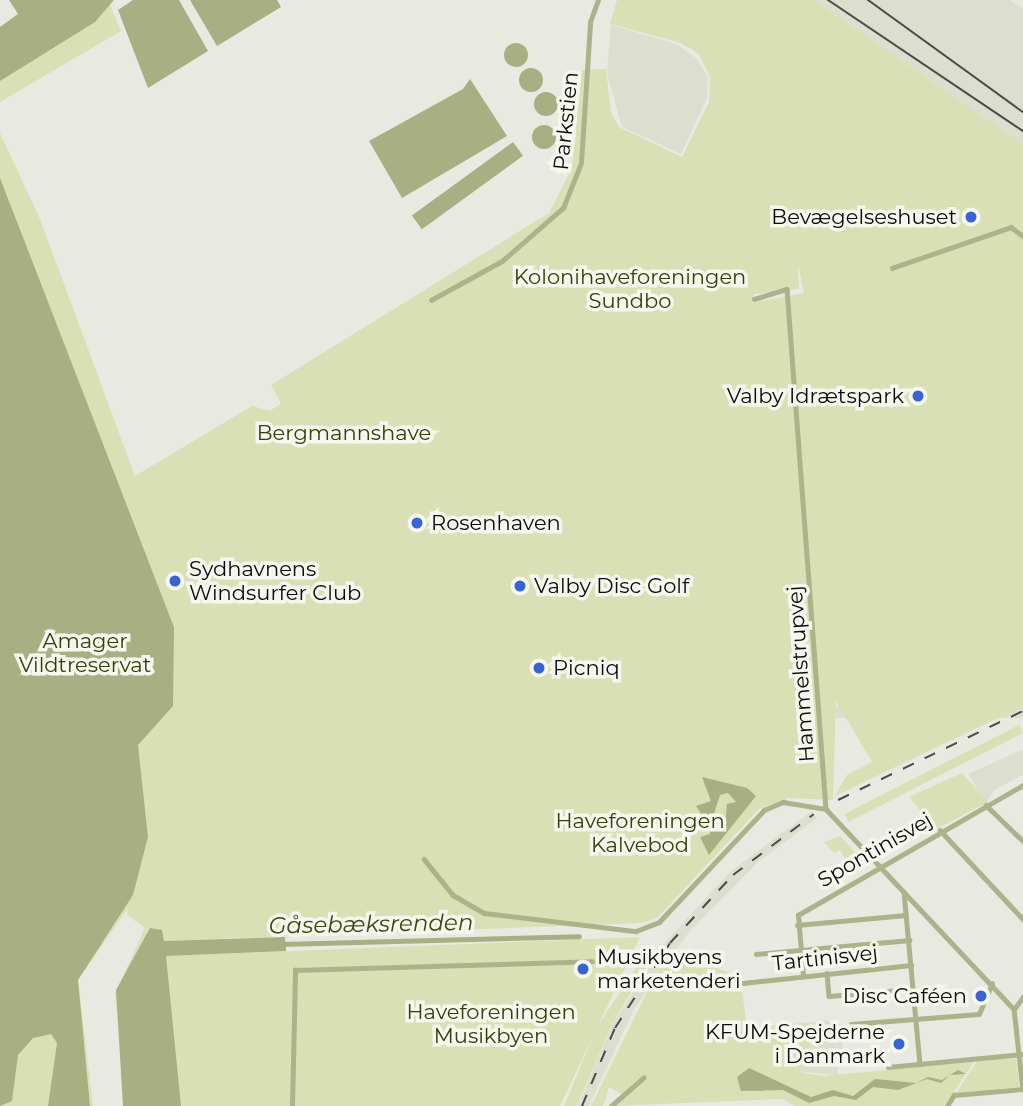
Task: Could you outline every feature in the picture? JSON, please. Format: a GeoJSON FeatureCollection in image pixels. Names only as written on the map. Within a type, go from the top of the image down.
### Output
{"type":"FeatureCollection","features":[{"type":"Feature","properties":{"kind":"street","name":"Parkstien"},"geometry":{"type":"LineString","coordinates":[[431,300],[502,261],[563,208],[580,163],[590,22],[598,0]]}},
{"type":"Feature","properties":{"kind":"street"},"geometry":{"type":"LineString","coordinates":[[891,268],[1011,227],[1023,236]]}},
{"type":"Feature","properties":{"kind":"street","name":"Hammelstrupvej"},"geometry":{"type":"LineString","coordinates":[[754,299],[787,289],[826,809]]}},
{"type":"Feature","properties":{"kind":"street","name":"Spontinisvej"},"geometry":{"type":"LineString","coordinates":[[797,925],[797,915],[879,864],[1023,785]]}},
{"type":"Feature","properties":{"kind":"street"},"geometry":{"type":"LineString","coordinates":[[424,859],[453,894],[484,913],[646,930],[764,810],[783,802],[826,809],[1014,1009],[1023,1089],[954,1095],[947,1106]]}},
{"type":"Feature","properties":{"kind":"street"},"geometry":{"type":"LineString","coordinates":[[986,805],[1023,841]]}},
{"type":"Feature","properties":{"kind":"street"},"geometry":{"type":"LineString","coordinates":[[940,830],[1023,919]]}},
{"type":"Feature","properties":{"kind":"street"},"geometry":{"type":"LineString","coordinates":[[904,891],[920,1064]]}},
{"type":"Feature","properties":{"kind":"street"},"geometry":{"type":"LineString","coordinates":[[803,975],[797,925],[906,915]]}},
{"type":"Feature","properties":{"kind":"street"},"geometry":{"type":"LineString","coordinates":[[755,954],[909,940]]}},
{"type":"Feature","properties":{"kind":"street"},"geometry":{"type":"LineString","coordinates":[[292,1106],[292,971],[592,961]]}},
{"type":"Feature","properties":{"kind":"street","name":"Tartinisvej"},"geometry":{"type":"LineString","coordinates":[[743,983],[911,965]]}},
{"type":"Feature","properties":{"kind":"street"},"geometry":{"type":"LineString","coordinates":[[827,973],[829,996],[913,989]]}},
{"type":"Feature","properties":{"kind":"street"},"geometry":{"type":"LineString","coordinates":[[851,1024],[979,1014],[992,984]]}},
{"type":"Feature","properties":{"kind":"street"},"geometry":{"type":"LineString","coordinates":[[1014,1009],[1023,997]]}},
{"type":"Feature","properties":{"kind":"street"},"geometry":{"type":"LineString","coordinates":[[888,1067],[1021,1054]]}},
{"type":"Feature","properties":{"kind":"street"},"geometry":{"type":"LineString","coordinates":[[611,1106],[643,1078]]}},
{"type":"Feature","properties":{"kind":"shaded area"},"geometry":{"type":"Polygon","coordinates":[[[9,0],[114,0],[95,22],[0,81],[0,27],[18,14],[9,0]]]}},
{"type":"Feature","properties":{"kind":"shaded area"},"geometry":{"type":"Polygon","coordinates":[[[133,0],[179,0],[208,51],[148,88],[118,10],[133,0]]]}},
{"type":"Feature","properties":{"kind":"shaded area"},"geometry":{"type":"Polygon","coordinates":[[[190,0],[277,0],[281,7],[217,46],[190,0]]]}},
{"type":"Feature","properties":{"kind":"shaded area"},"geometry":{"type":"Polygon","coordinates":[[[814,0],[1009,0],[1023,8],[1023,144],[814,0]]]}},
{"type":"Feature","properties":{"kind":"shaded area"},"geometry":{"type":"Polygon","coordinates":[[[611,25],[676,44],[696,58],[708,77],[707,98],[681,154],[622,127],[607,74],[611,25]]]}},
{"type":"Feature","properties":{"kind":"shaded area"},"geometry":{"type":"Polygon","coordinates":[[[516,43],[524,47],[528,55],[524,63],[516,67],[508,63],[504,55],[508,47],[516,43]]]}},
{"type":"Feature","properties":{"kind":"shaded area"},"geometry":{"type":"Polygon","coordinates":[[[531,68],[539,72],[543,80],[539,88],[531,92],[523,88],[519,80],[523,72],[531,68]]]}},
{"type":"Feature","properties":{"kind":"shaded area"},"geometry":{"type":"Polygon","coordinates":[[[470,79],[507,136],[402,198],[369,141],[463,89],[470,79]]]}},
{"type":"Feature","properties":{"kind":"shaded area"},"geometry":{"type":"Polygon","coordinates":[[[546,92],[554,96],[558,104],[554,112],[546,116],[538,112],[534,104],[538,96],[546,92]]]}},
{"type":"Feature","properties":{"kind":"shaded area"},"geometry":{"type":"Polygon","coordinates":[[[544,125],[552,129],[556,137],[552,145],[544,149],[536,145],[532,137],[536,129],[544,125]]]}},
{"type":"Feature","properties":{"kind":"shaded area"},"geometry":{"type":"Polygon","coordinates":[[[513,142],[523,156],[422,229],[412,215],[513,142]]]}},
{"type":"Feature","properties":{"kind":"shaded area","name":"Amager Vildtreservat"},"geometry":{"type":"Polygon","coordinates":[[[0,178],[174,627],[173,706],[138,745],[148,837],[133,895],[78,980],[90,1106],[48,1106],[57,1043],[51,1034],[33,1038],[18,1055],[12,1101],[0,1106],[0,178]]]}},
{"type":"Feature","properties":{"kind":"shaded area"},"geometry":{"type":"Polygon","coordinates":[[[815,706],[1023,706],[1023,718],[815,718],[815,706]]]}},
{"type":"Feature","properties":{"kind":"shaded area"},"geometry":{"type":"Polygon","coordinates":[[[1023,749],[1023,775],[994,790],[986,803],[968,774],[1023,749]]]}},
{"type":"Feature","properties":{"kind":"shaded area"},"geometry":{"type":"Polygon","coordinates":[[[702,777],[747,788],[756,796],[709,855],[700,837],[710,834],[710,827],[696,806],[711,801],[702,777]],[[728,793],[720,795],[713,817],[725,824],[727,804],[736,802],[728,793]]]}},
{"type":"Feature","properties":{"kind":"shaded area"},"geometry":{"type":"Polygon","coordinates":[[[812,811],[817,818],[758,862],[689,932],[634,1009],[589,1106],[578,1106],[612,1025],[667,940],[731,871],[812,811]]]}},
{"type":"Feature","properties":{"kind":"shaded area"},"geometry":{"type":"Polygon","coordinates":[[[150,928],[162,930],[164,941],[285,937],[286,951],[166,956],[181,1106],[123,1106],[116,990],[150,928]]]}},
{"type":"Feature","properties":{"kind":"shaded area"},"geometry":{"type":"Polygon","coordinates":[[[822,1020],[846,1025],[837,1075],[802,1072],[799,1062],[822,1020]]]}},
{"type":"Feature","properties":{"kind":"shaded area"},"geometry":{"type":"Polygon","coordinates":[[[749,1068],[811,1097],[833,1090],[853,1096],[875,1079],[916,1083],[928,1077],[942,1080],[950,1075],[941,1083],[927,1079],[898,1090],[873,1087],[856,1100],[834,1096],[809,1103],[783,1090],[741,1091],[737,1077],[749,1068]]]}},
{"type":"Feature","properties":{"kind":"shaded area"},"geometry":{"type":"Polygon","coordinates":[[[958,1070],[966,1074],[950,1075],[958,1070]]]}},
{"type":"Feature","properties":{"kind":"green space"},"geometry":{"type":"Polygon","coordinates":[[[617,0],[814,0],[1023,144],[1023,706],[835,796],[847,775],[872,762],[836,701],[833,800],[788,798],[759,809],[657,918],[641,923],[162,941],[165,956],[640,937],[560,1106],[127,1106],[115,994],[145,928],[127,915],[128,908],[78,980],[93,1106],[0,1106],[0,133],[40,219],[135,476],[252,406],[270,411],[281,403],[271,385],[549,213],[572,168],[582,70],[606,69],[611,113],[619,127],[682,157],[709,102],[710,77],[699,54],[681,43],[610,24],[617,0]],[[798,265],[799,289],[754,294],[751,303],[804,293],[798,265]],[[67,351],[173,706],[173,624],[67,351]]]}},
{"type":"Feature","properties":{"kind":"green space"},"geometry":{"type":"Polygon","coordinates":[[[109,2],[121,31],[0,102],[0,81],[109,2]]]}},
{"type":"Feature","properties":{"kind":"green space"},"geometry":{"type":"Polygon","coordinates":[[[1019,725],[1023,733],[848,822],[844,814],[1019,725]]]}},
{"type":"Feature","properties":{"kind":"green space"},"geometry":{"type":"Polygon","coordinates":[[[962,773],[988,802],[936,829],[909,797],[962,773]]]}},
{"type":"Feature","properties":{"kind":"green space"},"geometry":{"type":"Polygon","coordinates":[[[840,836],[860,858],[850,867],[840,850],[834,853],[824,842],[840,836]]]}},
{"type":"Feature","properties":{"kind":"green space"},"geometry":{"type":"Polygon","coordinates":[[[649,948],[655,953],[612,1024],[577,1106],[564,1106],[597,1027],[649,948]]]}},
{"type":"Feature","properties":{"kind":"green space"},"geometry":{"type":"Polygon","coordinates":[[[691,958],[740,977],[747,1027],[818,1022],[800,1072],[822,1076],[974,1062],[944,1106],[795,1106],[782,1099],[614,1106],[624,1096],[609,1087],[603,1106],[591,1106],[651,984],[667,961],[672,970],[691,958]]]}},
{"type":"Feature","properties":{"kind":"green space"},"geometry":{"type":"Polygon","coordinates":[[[1016,1058],[1019,1087],[956,1093],[977,1061],[1016,1058]]]}},
{"type":"Feature","properties":{"kind":"waterway","name":"Gåsebæksrenden"},"geometry":{"type":"LineString","coordinates":[[281,944],[579,936]]}},
{"type":"Feature","properties":{"kind":"tram line"},"geometry":{"type":"LineString","coordinates":[[828,0],[1023,131]]}},
{"type":"Feature","properties":{"kind":"tram line"},"geometry":{"type":"LineString","coordinates":[[868,0],[1023,112]]}},
{"type":"Feature","properties":{"kind":"railway"},"geometry":{"type":"LineString","coordinates":[[838,800],[1023,711]]}},
{"type":"Feature","properties":{"kind":"railway"},"geometry":{"type":"LineString","coordinates":[[582,1106],[615,1028],[670,943],[733,875],[814,814]]}},
{"type":"Feature","properties":{"kind":"place","name":"Bevægelseshuset"},"geometry":{"type":"Point","coordinates":[971,217]}},
{"type":"Feature","properties":{"kind":"place","name":"Valby Idrætspark"},"geometry":{"type":"Point","coordinates":[918,396]}},
{"type":"Feature","properties":{"kind":"place","name":"Rosenhaven"},"geometry":{"type":"Point","coordinates":[417,523]}},
{"type":"Feature","properties":{"kind":"place","name":"Sydhavnens Windsurfer Club"},"geometry":{"type":"Point","coordinates":[175,581]}},
{"type":"Feature","properties":{"kind":"place","name":"Valby Disc Golf"},"geometry":{"type":"Point","coordinates":[520,586]}},
{"type":"Feature","properties":{"kind":"place","name":"Picniq"},"geometry":{"type":"Point","coordinates":[539,668]}},
{"type":"Feature","properties":{"kind":"place","name":"Musikbyens marketenderi"},"geometry":{"type":"Point","coordinates":[583,969]}},
{"type":"Feature","properties":{"kind":"place","name":"Disc Caféen"},"geometry":{"type":"Point","coordinates":[981,996]}},
{"type":"Feature","properties":{"kind":"place","name":"KFUM-Spejderne i Danmark"},"geometry":{"type":"Point","coordinates":[899,1044]}},
{"type":"Feature","properties":{"kind":"park label","name":"Kolonihaveforeningen Sundbo"},"geometry":{"type":"Point","coordinates":[630,289]}},
{"type":"Feature","properties":{"kind":"park label","name":"Bergmannshave"},"geometry":{"type":"Point","coordinates":[344,433]}},
{"type":"Feature","properties":{"kind":"park label","name":"Haveforeningen Kalvebod"},"geometry":{"type":"Point","coordinates":[640,833]}},
{"type":"Feature","properties":{"kind":"park label","name":"Haveforeningen Musikbyen"},"geometry":{"type":"Point","coordinates":[491,1024]}}]}
